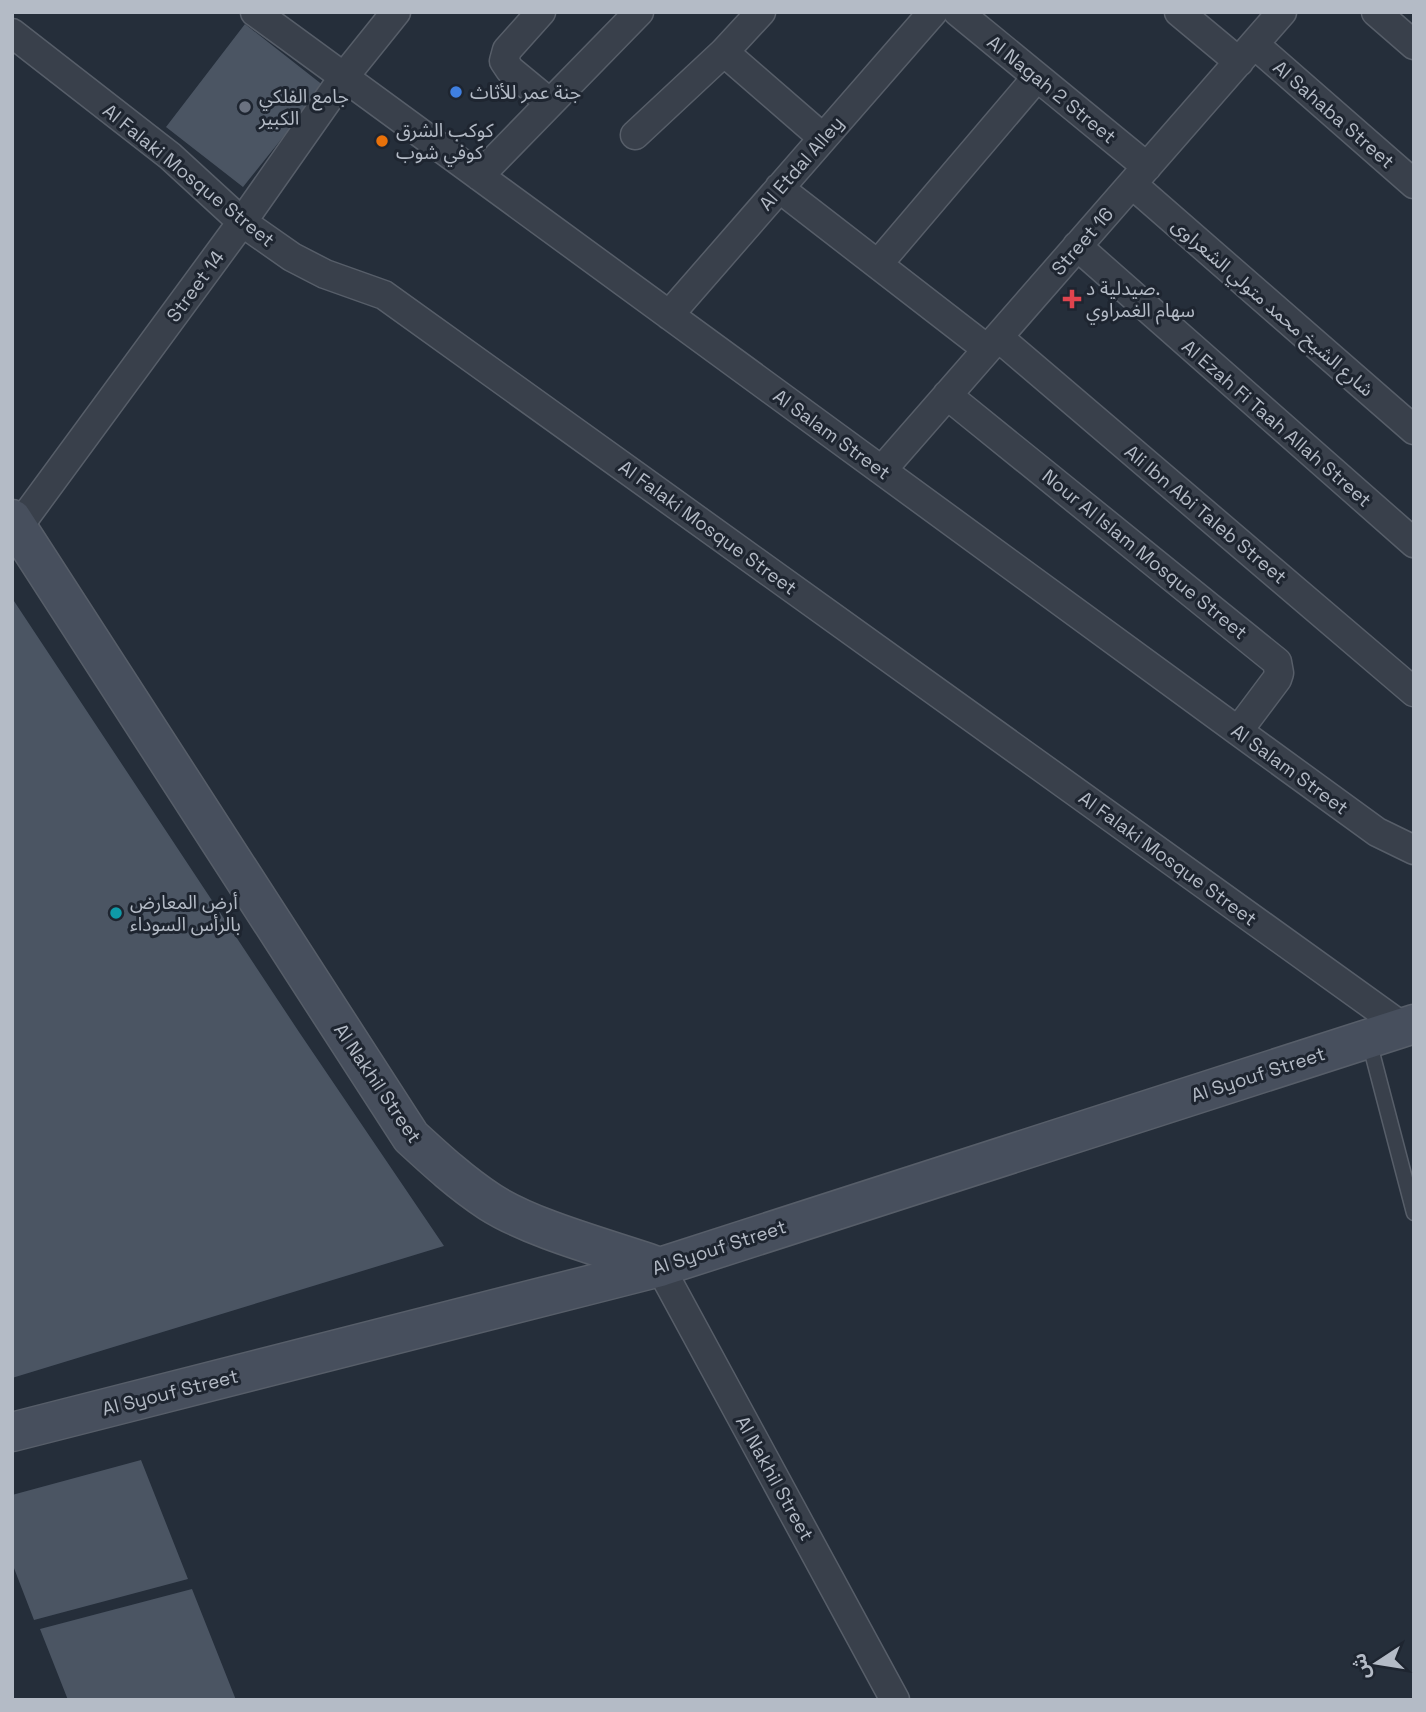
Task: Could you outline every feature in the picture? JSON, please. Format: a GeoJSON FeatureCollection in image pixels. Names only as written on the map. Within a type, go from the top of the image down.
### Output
{"type":"FeatureCollection","features":[{"type":"Feature","properties":{"kind":"main road","name":"Al Nakhil Street"},"geometry":{"type":"LineString","coordinates":[[15,523],[411,1137],[449,1173],[492,1203],[540,1225],[660,1267]]}},
{"type":"Feature","properties":{"kind":"main road","name":"Al Syouf Street"},"geometry":{"type":"LineString","coordinates":[[12,1432],[660,1267],[1395,1030]]}},
{"type":"Feature","properties":{"kind":"street","name":"Al Salam Street"},"geometry":{"type":"LineString","coordinates":[[255,12],[1238,732],[1377,832],[1414,850]]}},
{"type":"Feature","properties":{"kind":"street","name":"Street 14"},"geometry":{"type":"LineString","coordinates":[[15,523],[242,222],[343,78],[396,12]]}},
{"type":"Feature","properties":{"kind":"street"},"geometry":{"type":"LineString","coordinates":[[541,12],[507,50],[504,61],[510,70],[550,103]]}},
{"type":"Feature","properties":{"kind":"street"},"geometry":{"type":"LineString","coordinates":[[479,176],[639,12]]}},
{"type":"Feature","properties":{"kind":"street"},"geometry":{"type":"LineString","coordinates":[[635,135],[724,52],[761,12]]}},
{"type":"Feature","properties":{"kind":"street","name":"Al Etdal Alley"},"geometry":{"type":"LineString","coordinates":[[669,315],[933,12]]}},
{"type":"Feature","properties":{"kind":"street","name":"Al Nagah 2 Street"},"geometry":{"type":"LineString","coordinates":[[958,12],[1037,77],[1139,175]]}},
{"type":"Feature","properties":{"kind":"street","name":"Al Sahaba Street"},"geometry":{"type":"LineString","coordinates":[[1179,12],[1247,53],[1414,184]]}},
{"type":"Feature","properties":{"kind":"street","name":"Street 16"},"geometry":{"type":"LineString","coordinates":[[882,470],[1282,12]]}},
{"type":"Feature","properties":{"kind":"street"},"geometry":{"type":"LineString","coordinates":[[1376,12],[1414,46]]}},
{"type":"Feature","properties":{"kind":"street","name":"Al Falaki Mosque Street"},"geometry":{"type":"LineString","coordinates":[[12,33],[170,156],[242,222],[292,257],[324,274],[384,295],[1395,1030]]}},
{"type":"Feature","properties":{"kind":"street"},"geometry":{"type":"LineString","coordinates":[[724,52],[823,138]]}},
{"type":"Feature","properties":{"kind":"street"},"geometry":{"type":"LineString","coordinates":[[878,264],[1037,77]]}},
{"type":"Feature","properties":{"kind":"street","name":"شارع الشيخ محمد متولي الشعراوى"},"geometry":{"type":"LineString","coordinates":[[1139,175],[1414,430]]}},
{"type":"Feature","properties":{"kind":"street","name":"Ali Ibn Abi Taleb Street"},"geometry":{"type":"LineString","coordinates":[[779,188],[878,264],[993,343],[1414,692]]}},
{"type":"Feature","properties":{"kind":"street","name":"Al Ezah Fi Taah Allah Street"},"geometry":{"type":"LineString","coordinates":[[1077,246],[1414,543]]}},
{"type":"Feature","properties":{"kind":"street","name":"Nour Al Islam Mosque Street"},"geometry":{"type":"LineString","coordinates":[[947,395],[1276,662],[1279,673],[1277,679],[1238,732]]}},
{"type":"Feature","properties":{"kind":"street","name":"Al Nakhil Street"},"geometry":{"type":"LineString","coordinates":[[660,1267],[895,1700]]}},
{"type":"Feature","properties":{"kind":"lane"},"geometry":{"type":"LineString","coordinates":[[1395,1030],[1414,1213]]}},
{"type":"Feature","properties":{"kind":"building","name":"جامع الفلكي الكبير"},"geometry":{"type":"Polygon","coordinates":[[[245,24],[324,86],[243,187],[166,127],[245,24]]]}},
{"type":"Feature","properties":{"kind":"building","name":"أرض المعارض بالرأس السوداء"},"geometry":{"type":"Polygon","coordinates":[[[12,598],[444,1246],[12,1378],[12,598]]]}},
{"type":"Feature","properties":{"kind":"building"},"geometry":{"type":"Polygon","coordinates":[[[141,1460],[188,1579],[34,1620],[12,1563],[12,1495],[141,1460]]]}},
{"type":"Feature","properties":{"kind":"building"},"geometry":{"type":"Polygon","coordinates":[[[192,1589],[236,1700],[68,1700],[40,1629],[192,1589]]]}},
{"type":"Feature","properties":{"kind":"place","name":"جنة عمر للأثاث"},"geometry":{"type":"Point","coordinates":[456,92]}},
{"type":"Feature","properties":{"kind":"place","name":"جامع الفلكي الكبير"},"geometry":{"type":"Point","coordinates":[245,107]}},
{"type":"Feature","properties":{"kind":"place","name":"كوكب الشرق كوفي شوب"},"geometry":{"type":"Point","coordinates":[382,141]}},
{"type":"Feature","properties":{"kind":"place","name":"صيدلية د. سهام الغمراوي"},"geometry":{"type":"Point","coordinates":[1072,299]}},
{"type":"Feature","properties":{"kind":"place","name":"أرض المعارض بالرأس السوداء"},"geometry":{"type":"Point","coordinates":[116,913]}}]}
